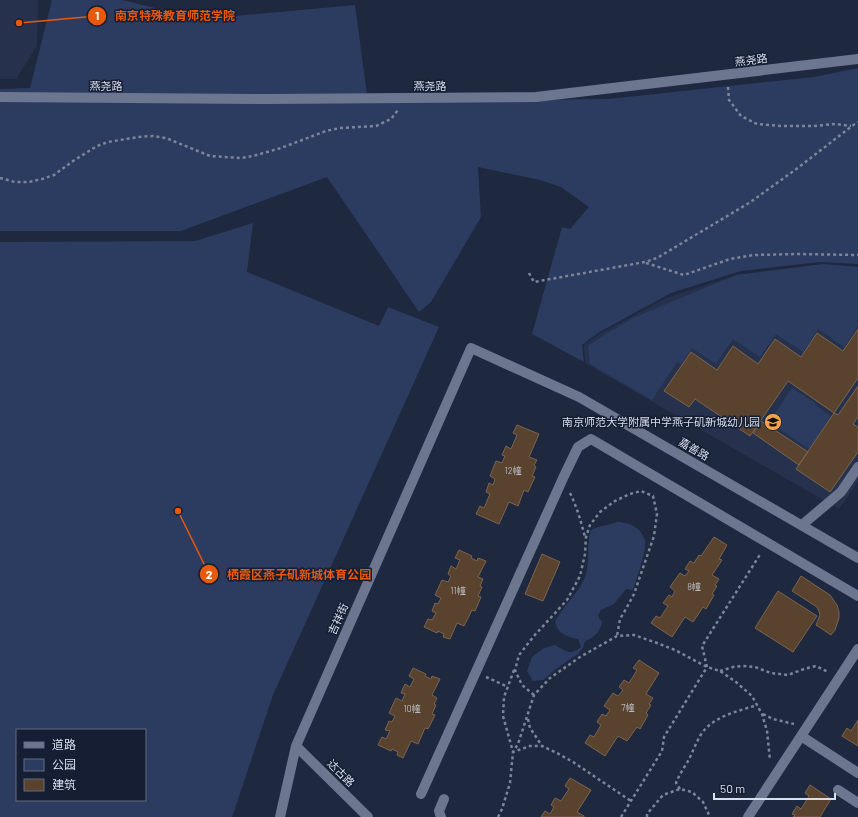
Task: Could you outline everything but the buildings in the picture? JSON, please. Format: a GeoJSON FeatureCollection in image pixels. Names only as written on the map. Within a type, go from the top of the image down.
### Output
{"type":"FeatureCollection","features":[{"type":"Feature","properties":{"kind":"street","name":"燕尧路"},"geometry":{"type":"LineString","coordinates":[[0,97],[268,99],[536,97],[858,59]]}},
{"type":"Feature","properties":{"kind":"street","name":"嘉善路"},"geometry":{"type":"LineString","coordinates":[[471,348],[579,397],[858,558]]}},
{"type":"Feature","properties":{"kind":"street","name":"吉祥街"},"geometry":{"type":"LineString","coordinates":[[280,817],[296,746],[471,348]]}},
{"type":"Feature","properties":{"kind":"street"},"geometry":{"type":"LineString","coordinates":[[421,794],[564,476],[578,448],[591,440],[858,596]]}},
{"type":"Feature","properties":{"kind":"street"},"geometry":{"type":"LineString","coordinates":[[802,525],[841,492],[858,467]]}},
{"type":"Feature","properties":{"kind":"street"},"geometry":{"type":"LineString","coordinates":[[748,817],[858,649]]}},
{"type":"Feature","properties":{"kind":"street"},"geometry":{"type":"LineString","coordinates":[[801,736],[858,773]]}},
{"type":"Feature","properties":{"kind":"street","name":"达古路"},"geometry":{"type":"LineString","coordinates":[[296,746],[368,817]]}},
{"type":"Feature","properties":{"kind":"street"},"geometry":{"type":"LineString","coordinates":[[838,790],[858,803]]}},
{"type":"Feature","properties":{"kind":"street"},"geometry":{"type":"LineString","coordinates":[[441,817],[439,811],[444,799]]}},
{"type":"Feature","properties":{"kind":"path"},"geometry":{"type":"LineString","coordinates":[[728,74],[729,100],[742,116],[757,124],[814,126],[835,124],[852,126]]}},
{"type":"Feature","properties":{"kind":"path"},"geometry":{"type":"LineString","coordinates":[[0,178],[15,182],[29,182],[42,179],[54,175],[97,146],[108,142],[138,137],[153,136],[166,138],[210,156],[241,158],[253,156],[281,148],[326,131],[340,128],[376,126],[391,119],[398,110],[399,98]]}},
{"type":"Feature","properties":{"kind":"path"},"geometry":{"type":"LineString","coordinates":[[529,273],[534,282],[645,262],[657,258],[749,203],[858,122]]}},
{"type":"Feature","properties":{"kind":"path"},"geometry":{"type":"LineString","coordinates":[[645,262],[684,275],[730,259],[754,255],[858,255]]}},
{"type":"Feature","properties":{"kind":"path"},"geometry":{"type":"LineString","coordinates":[[564,476],[581,518],[586,537]]}},
{"type":"Feature","properties":{"kind":"path"},"geometry":{"type":"LineString","coordinates":[[498,817],[510,783],[513,752],[503,716],[504,697],[519,655],[567,600],[580,576],[585,554],[586,537],[590,525],[600,512],[615,501],[641,491],[653,496],[657,514],[654,536],[634,594],[620,619],[617,636]]}},
{"type":"Feature","properties":{"kind":"path"},"geometry":{"type":"LineString","coordinates":[[621,817],[662,751],[664,737],[707,667],[702,646],[767,543]]}},
{"type":"Feature","properties":{"kind":"path"},"geometry":{"type":"LineString","coordinates":[[513,752],[518,744],[528,717],[534,695],[550,678],[580,657],[617,636],[634,635],[675,650],[707,667],[720,671],[752,696],[762,714],[767,731],[770,760]]}},
{"type":"Feature","properties":{"kind":"path"},"geometry":{"type":"LineString","coordinates":[[720,671],[743,666],[755,667],[771,673],[788,675],[816,666],[839,678]]}},
{"type":"Feature","properties":{"kind":"path"},"geometry":{"type":"LineString","coordinates":[[514,670],[522,685],[534,695]]}},
{"type":"Feature","properties":{"kind":"path"},"geometry":{"type":"LineString","coordinates":[[476,672],[508,687]]}},
{"type":"Feature","properties":{"kind":"path"},"geometry":{"type":"LineString","coordinates":[[680,789],[676,783],[702,733],[719,719],[757,705]]}},
{"type":"Feature","properties":{"kind":"path"},"geometry":{"type":"LineString","coordinates":[[762,714],[797,725],[810,722]]}},
{"type":"Feature","properties":{"kind":"path"},"geometry":{"type":"LineString","coordinates":[[528,717],[530,728],[542,746]]}},
{"type":"Feature","properties":{"kind":"path"},"geometry":{"type":"LineString","coordinates":[[513,752],[530,746],[542,746],[573,762],[631,801]]}},
{"type":"Feature","properties":{"kind":"path"},"geometry":{"type":"LineString","coordinates":[[647,817],[647,814],[663,795],[680,789],[692,792],[703,802],[710,817]]}},
{"type":"Feature","properties":{"kind":"shaded area"},"geometry":{"type":"Polygon","coordinates":[[[0,0],[38,0],[37,46],[16,79],[0,79],[0,0]]]}},
{"type":"Feature","properties":{"kind":"shaded area","name":"南京师范大学附属中学燕子矶新城幼儿园"},"geometry":{"type":"Polygon","coordinates":[[[823,264],[858,267],[858,482],[839,509],[585,363],[584,345],[601,333],[664,299],[736,275],[823,264]]]}},
{"type":"Feature","properties":{"kind":"green space"},"geometry":{"type":"Polygon","coordinates":[[[52,0],[122,0],[201,19],[355,5],[368,102],[608,99],[814,77],[858,68],[858,264],[820,262],[741,271],[671,293],[598,333],[582,345],[584,362],[532,334],[562,227],[570,229],[589,207],[561,187],[540,180],[478,167],[481,217],[431,302],[419,312],[327,177],[181,231],[0,231],[0,89],[30,88],[52,0]]]}},
{"type":"Feature","properties":{"kind":"green space"},"geometry":{"type":"Polygon","coordinates":[[[253,223],[247,272],[379,326],[388,307],[439,327],[273,695],[232,817],[0,817],[0,242],[195,241],[253,223]]]}},
{"type":"Feature","properties":{"kind":"green space"},"geometry":{"type":"Polygon","coordinates":[[[823,264],[858,267],[858,326],[844,347],[818,329],[803,352],[776,334],[760,357],[733,339],[716,364],[692,348],[681,364],[677,362],[652,400],[590,364],[588,346],[633,318],[736,275],[823,264]]]}},
{"type":"Feature","properties":{"kind":"green space"},"geometry":{"type":"Polygon","coordinates":[[[792,388],[815,403],[815,405],[831,416],[809,449],[769,422],[792,388]]]}},
{"type":"Feature","properties":{"kind":"green space"},"geometry":{"type":"Polygon","coordinates":[[[617,522],[626,523],[638,529],[645,541],[643,558],[633,590],[626,589],[614,604],[601,610],[598,615],[602,622],[600,628],[594,636],[585,641],[583,648],[578,654],[543,680],[533,681],[527,671],[532,657],[544,648],[555,645],[565,651],[571,652],[581,647],[578,639],[561,632],[555,622],[562,610],[580,587],[586,574],[591,530],[617,522]]]}},
{"type":"Feature","properties":{"kind":"place","name":"南京特殊教育师范学院"},"geometry":{"type":"Point","coordinates":[19,23]}},
{"type":"Feature","properties":{"kind":"place","name":"南京师范大学附属中学燕子矶新城幼儿园"},"geometry":{"type":"Point","coordinates":[773,422]}},
{"type":"Feature","properties":{"kind":"place","name":"栖霞区燕子矶新城体育公园"},"geometry":{"type":"Point","coordinates":[178,511]}}]}
